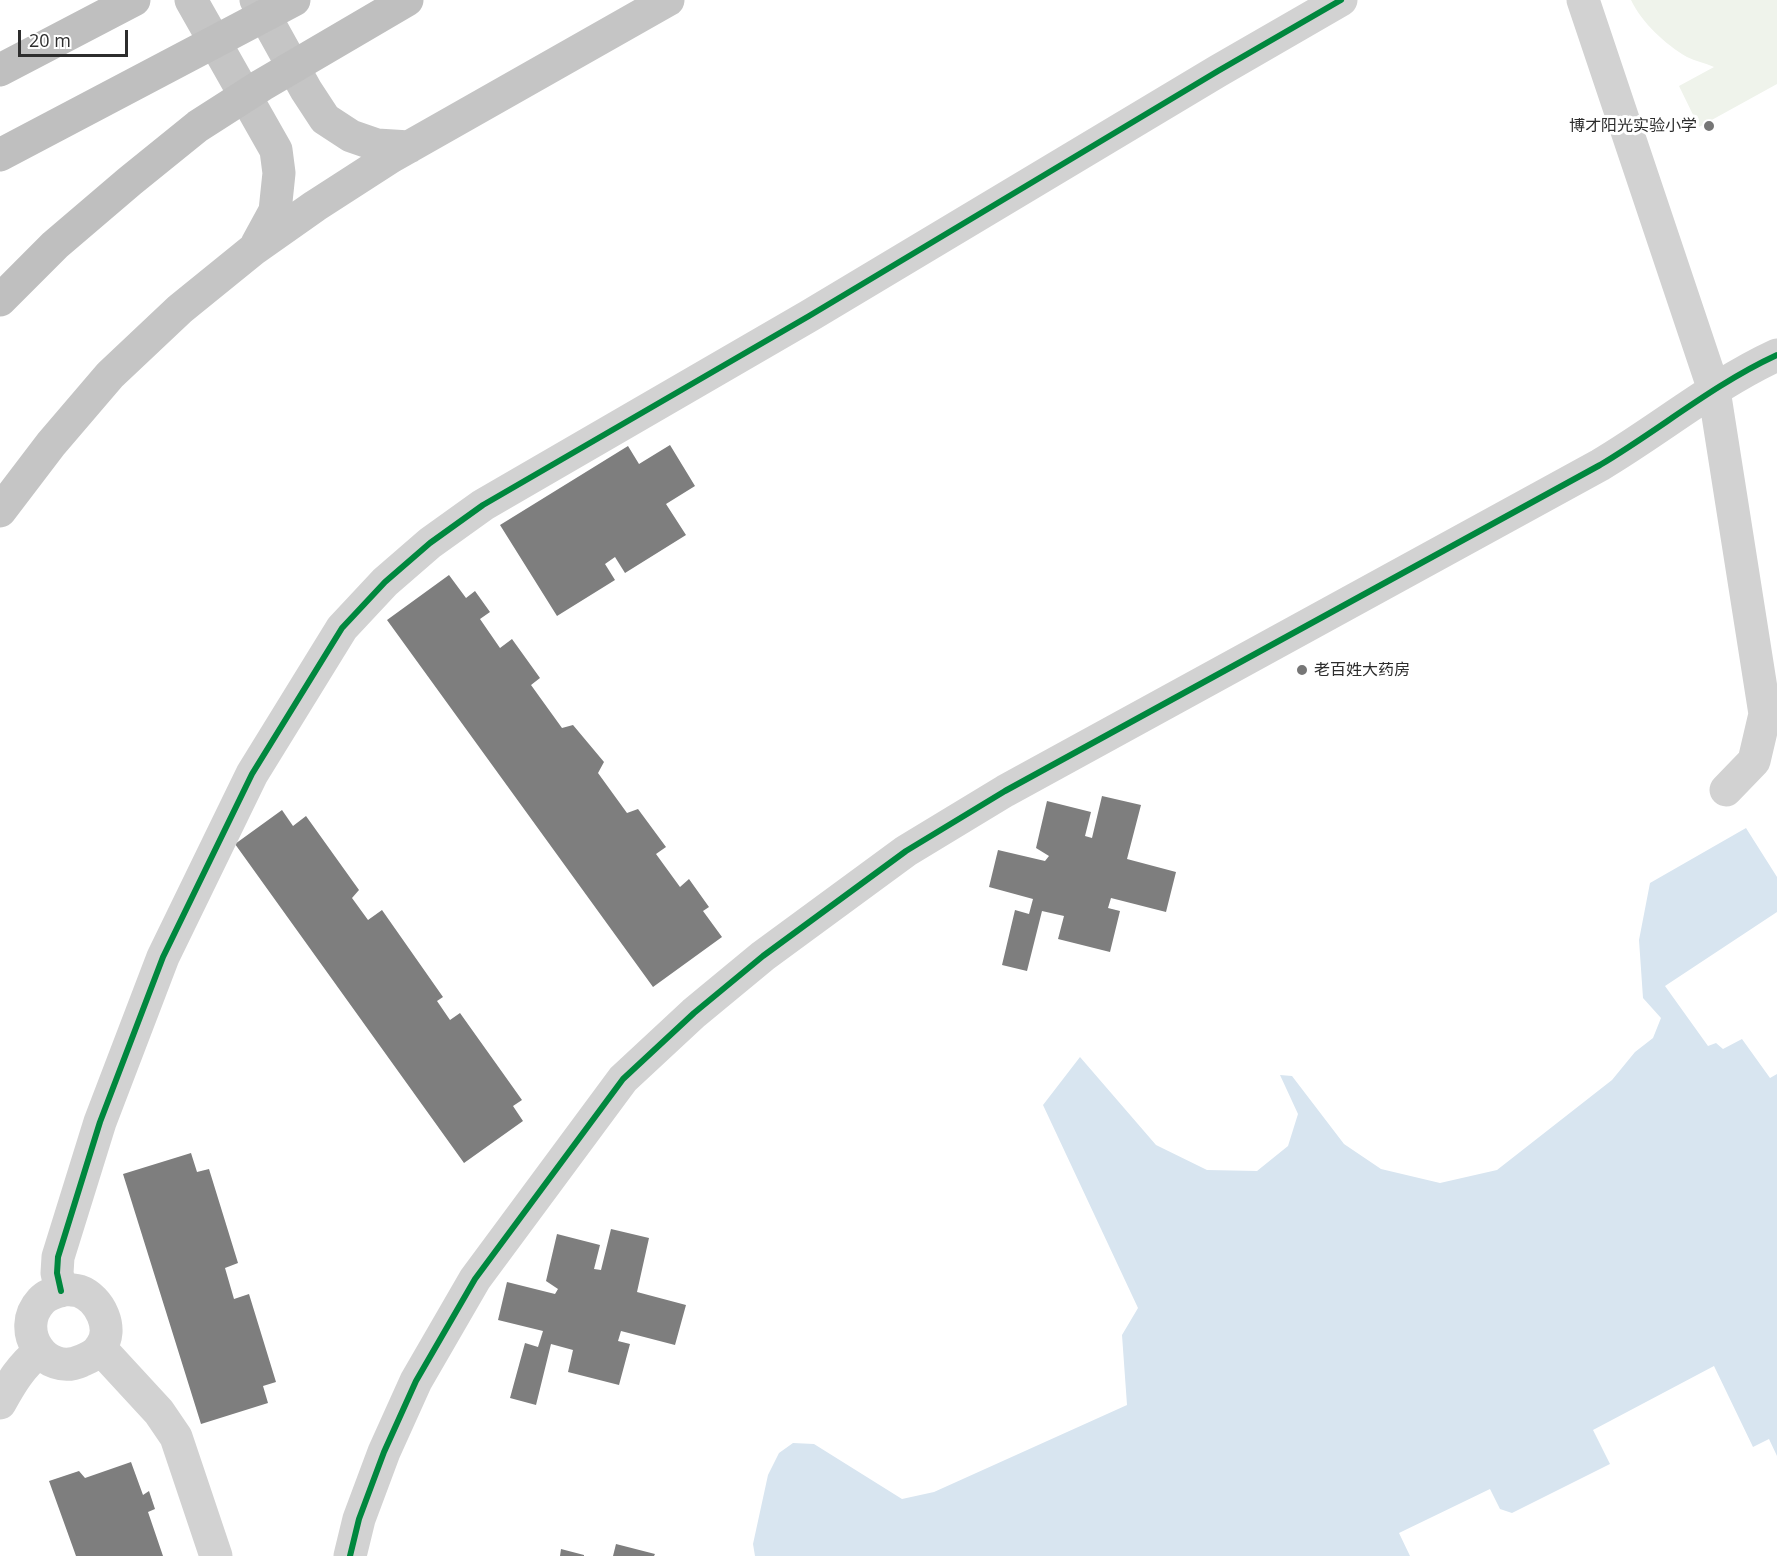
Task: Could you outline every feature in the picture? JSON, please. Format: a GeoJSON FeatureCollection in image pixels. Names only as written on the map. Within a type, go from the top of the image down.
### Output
{"type":"FeatureCollection","features":[{"type":"Feature","properties":{"kind":"highway"},"geometry":{"type":"LineString","coordinates":[[0,155],[294,0]]}},
{"type":"Feature","properties":{"kind":"highway"},"geometry":{"type":"LineString","coordinates":[[0,300],[55,245],[198,126],[330,44],[407,0]]}},
{"type":"Feature","properties":{"kind":"highway"},"geometry":{"type":"LineString","coordinates":[[0,70],[131,2]]}},
{"type":"Feature","properties":{"kind":"main road"},"geometry":{"type":"LineString","coordinates":[[191,0],[276,150],[279,173],[275,211],[254,249]]}},
{"type":"Feature","properties":{"kind":"main road"},"geometry":{"type":"LineString","coordinates":[[256,0],[325,120],[351,136],[377,144],[409,147]]}},
{"type":"Feature","properties":{"kind":"main road"},"geometry":{"type":"LineString","coordinates":[[0,511],[51,444],[110,375],[180,309],[254,249],[315,206],[409,147],[668,0]]}},
{"type":"Feature","properties":{"kind":"street"},"geometry":{"type":"LineString","coordinates":[[61,1291],[57,1273],[58,1257],[100,1122],[163,957],[252,774],[342,628],[385,582],[430,543],[483,505],[808,316],[1341,0]]}},
{"type":"Feature","properties":{"kind":"street"},"geometry":{"type":"LineString","coordinates":[[1583,0],[1714,390],[1765,714],[1754,761],[1726,790]]}},
{"type":"Feature","properties":{"kind":"street"},"geometry":{"type":"LineString","coordinates":[[350,1556],[359,1519],[380,1463],[412,1391],[475,1279],[623,1079],[694,1013],[763,956],[833,903],[942,828],[1005,791],[1600,465],[1633,446],[1714,390],[1777,355]]}},
{"type":"Feature","properties":{"kind":"street"},"geometry":{"type":"LineString","coordinates":[[66,1289],[80,1291],[91,1299],[101,1311],[106,1323],[106,1338],[100,1348],[90,1358],[63,1365],[51,1362],[41,1355],[33,1342],[31,1328],[34,1313],[41,1301],[53,1293],[66,1289]]}},
{"type":"Feature","properties":{"kind":"street"},"geometry":{"type":"LineString","coordinates":[[100,1348],[159,1412],[176,1437],[216,1556]]}},
{"type":"Feature","properties":{"kind":"street"},"geometry":{"type":"LineString","coordinates":[[0,1403],[26,1362],[39,1352]]}},
{"type":"Feature","properties":{"kind":"shaded area"},"geometry":{"type":"Polygon","coordinates":[[[1631,0],[1777,0],[1777,84],[1699,127],[1679,86],[1714,67],[1687,57],[1671,46],[1648,25],[1631,0]]]}},
{"type":"Feature","properties":{"kind":"shaded area"},"geometry":{"type":"Polygon","coordinates":[[[1746,828],[1777,877],[1777,912],[1665,986],[1708,1046],[1716,1043],[1723,1049],[1742,1039],[1770,1078],[1777,1074],[1777,1456],[1769,1439],[1753,1447],[1714,1366],[1593,1430],[1610,1464],[1512,1513],[1500,1509],[1490,1489],[1399,1533],[1410,1556],[755,1556],[753,1544],[768,1475],[779,1453],[793,1443],[814,1444],[902,1499],[934,1492],[1127,1405],[1122,1335],[1138,1308],[1043,1105],[1080,1057],[1156,1145],[1207,1170],[1257,1171],[1288,1146],[1298,1114],[1280,1075],[1292,1076],[1344,1144],[1381,1169],[1440,1183],[1497,1170],[1612,1080],[1635,1052],[1653,1038],[1661,1018],[1643,998],[1639,940],[1650,883],[1746,828]]]}},
{"type":"Feature","properties":{"kind":"building"},"geometry":{"type":"Polygon","coordinates":[[[670,445],[695,486],[666,504],[686,535],[625,573],[615,557],[605,564],[615,580],[557,616],[500,525],[628,446],[639,464],[670,445]]]}},
{"type":"Feature","properties":{"kind":"building"},"geometry":{"type":"Polygon","coordinates":[[[449,575],[466,598],[475,591],[490,612],[480,619],[500,648],[512,639],[540,678],[531,685],[562,728],[573,725],[604,762],[598,773],[627,813],[638,809],[666,847],[656,854],[680,887],[689,879],[709,907],[703,911],[722,937],[653,987],[387,620],[449,575]]]}},
{"type":"Feature","properties":{"kind":"building"},"geometry":{"type":"Polygon","coordinates":[[[1102,796],[1141,805],[1127,859],[1176,872],[1166,912],[1111,898],[1108,908],[1120,911],[1110,952],[1058,939],[1064,916],[1042,911],[1027,971],[1002,965],[1015,910],[1029,914],[1033,899],[989,887],[998,850],[1045,861],[1049,856],[1036,848],[1047,801],[1091,812],[1085,836],[1092,838],[1102,796]]]}},
{"type":"Feature","properties":{"kind":"building"},"geometry":{"type":"Polygon","coordinates":[[[282,810],[293,826],[306,816],[359,890],[352,898],[368,920],[382,910],[443,997],[437,1001],[450,1020],[460,1013],[522,1100],[513,1106],[523,1121],[464,1163],[235,844],[282,810]]]}},
{"type":"Feature","properties":{"kind":"building"},"geometry":{"type":"Polygon","coordinates":[[[191,1153],[197,1172],[209,1169],[238,1263],[225,1268],[234,1299],[249,1294],[276,1382],[263,1386],[268,1403],[201,1424],[123,1174],[191,1153]]]}},
{"type":"Feature","properties":{"kind":"building"},"geometry":{"type":"Polygon","coordinates":[[[611,1229],[649,1238],[637,1292],[686,1305],[675,1345],[621,1331],[618,1341],[630,1344],[619,1385],[568,1372],[573,1350],[551,1344],[536,1405],[510,1398],[525,1343],[538,1347],[543,1331],[498,1320],[507,1282],[555,1294],[558,1289],[546,1281],[557,1234],[600,1245],[594,1269],[601,1270],[611,1229]]]}},
{"type":"Feature","properties":{"kind":"building"},"geometry":{"type":"Polygon","coordinates":[[[131,1462],[143,1495],[149,1491],[155,1509],[148,1512],[163,1556],[76,1556],[49,1481],[79,1471],[85,1478],[131,1462]]]}},
{"type":"Feature","properties":{"kind":"building"},"geometry":{"type":"Polygon","coordinates":[[[616,1544],[655,1554],[654,1556],[613,1556],[616,1544]]]}},
{"type":"Feature","properties":{"kind":"building"},"geometry":{"type":"Polygon","coordinates":[[[561,1549],[584,1555],[584,1556],[560,1556],[561,1549]]]}},
{"type":"Feature","properties":{"kind":"cycle path"},"geometry":{"type":"LineString","coordinates":[[61,1291],[57,1273],[58,1257],[100,1122],[163,957],[252,774],[342,628],[385,582],[430,543],[483,505],[809,316],[1341,0]]}},
{"type":"Feature","properties":{"kind":"cycle path"},"geometry":{"type":"LineString","coordinates":[[350,1556],[359,1519],[384,1452],[416,1381],[475,1279],[623,1079],[694,1013],[763,956],[906,851],[1005,791],[1600,465],[1709,393],[1777,355]]}},
{"type":"Feature","properties":{"kind":"place","name":"博才阳光实验小学"},"geometry":{"type":"Point","coordinates":[1709,126]}},
{"type":"Feature","properties":{"kind":"place","name":"老百姓大药房"},"geometry":{"type":"Point","coordinates":[1302,670]}}]}
